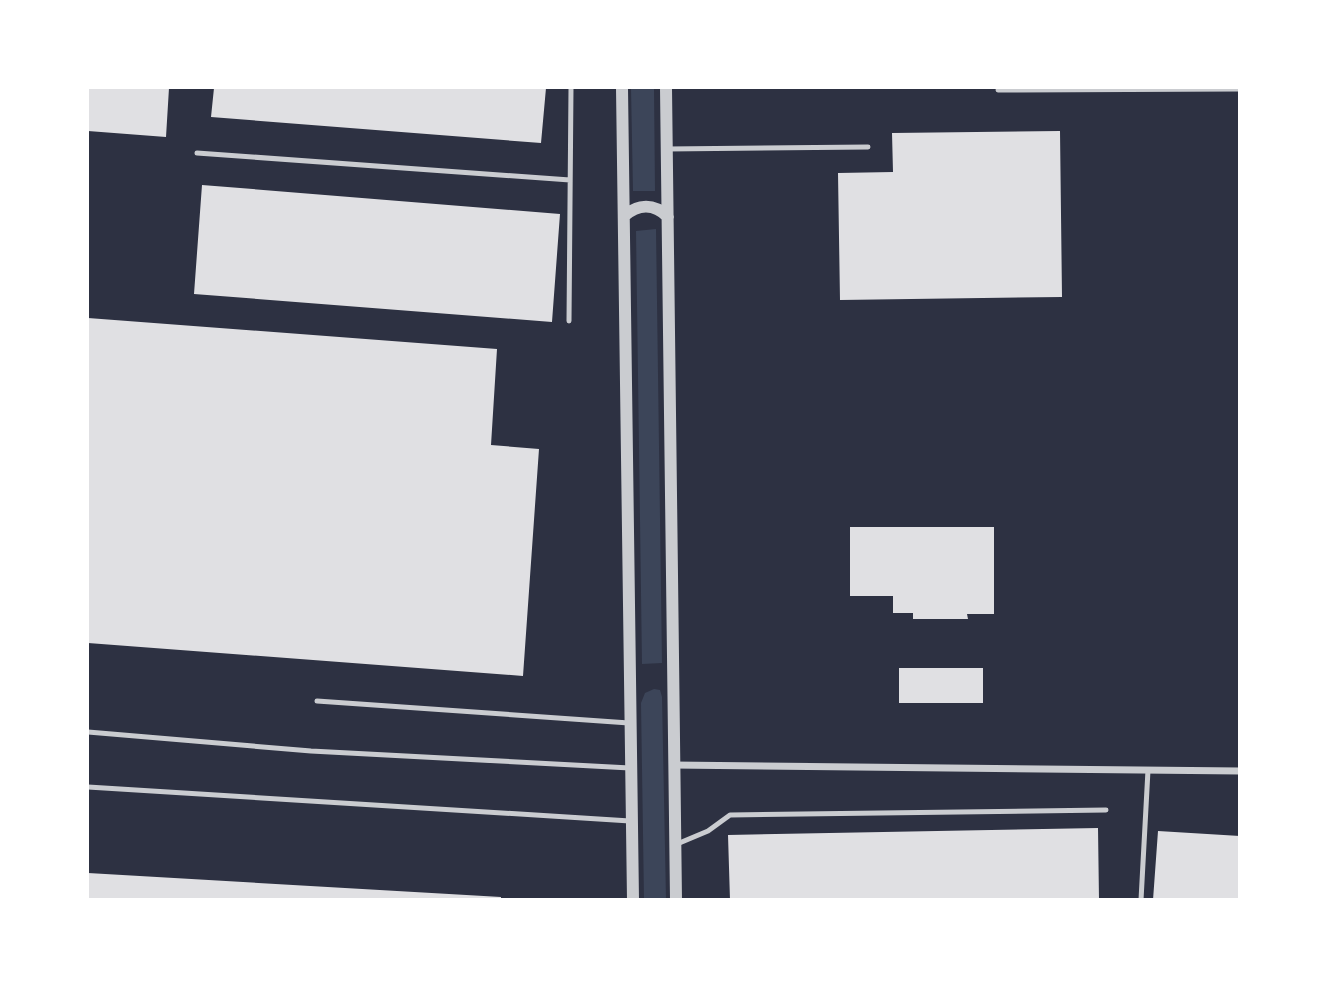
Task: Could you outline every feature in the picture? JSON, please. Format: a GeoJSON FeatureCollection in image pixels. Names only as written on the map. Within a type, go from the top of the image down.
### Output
{"type":"FeatureCollection","features":[{"type":"Feature","properties":{"kind":"street"},"geometry":{"type":"LineString","coordinates":[[622,88],[633,723],[633,900]]}},
{"type":"Feature","properties":{"kind":"street"},"geometry":{"type":"LineString","coordinates":[[666,88],[676,900]]}},
{"type":"Feature","properties":{"kind":"street"},"geometry":{"type":"LineString","coordinates":[[624,216],[638,207],[647,206],[662,211],[668,217]]}},
{"type":"Feature","properties":{"kind":"street"},"geometry":{"type":"LineString","coordinates":[[673,765],[1240,771]]}},
{"type":"Feature","properties":{"kind":"lane"},"geometry":{"type":"LineString","coordinates":[[569,321],[571,88]]}},
{"type":"Feature","properties":{"kind":"lane"},"geometry":{"type":"LineString","coordinates":[[998,90],[1240,89]]}},
{"type":"Feature","properties":{"kind":"lane"},"geometry":{"type":"LineString","coordinates":[[667,149],[868,148]]}},
{"type":"Feature","properties":{"kind":"lane"},"geometry":{"type":"LineString","coordinates":[[197,153],[570,180]]}},
{"type":"Feature","properties":{"kind":"lane"},"geometry":{"type":"LineString","coordinates":[[317,701],[633,723]]}},
{"type":"Feature","properties":{"kind":"lane"},"geometry":{"type":"LineString","coordinates":[[88,732],[312,751],[633,768]]}},
{"type":"Feature","properties":{"kind":"lane"},"geometry":{"type":"LineString","coordinates":[[1142,900],[1147,769]]}},
{"type":"Feature","properties":{"kind":"lane"},"geometry":{"type":"LineString","coordinates":[[88,787],[633,821]]}},
{"type":"Feature","properties":{"kind":"lane"},"geometry":{"type":"LineString","coordinates":[[674,845],[708,831],[730,815],[1106,810]]}},
{"type":"Feature","properties":{"kind":"shaded area"},"geometry":{"type":"Polygon","coordinates":[[[631,88],[654,88],[655,191],[633,191],[631,88]]]}},
{"type":"Feature","properties":{"kind":"shaded area"},"geometry":{"type":"Polygon","coordinates":[[[656,229],[662,663],[642,664],[636,231],[656,229]]]}},
{"type":"Feature","properties":{"kind":"shaded area"},"geometry":{"type":"Polygon","coordinates":[[[654,689],[660,690],[662,697],[666,899],[644,899],[641,703],[645,693],[654,689]]]}},
{"type":"Feature","properties":{"kind":"building"},"geometry":{"type":"Polygon","coordinates":[[[88,88],[169,88],[166,137],[88,131],[88,88]]]}},
{"type":"Feature","properties":{"kind":"building"},"geometry":{"type":"Polygon","coordinates":[[[214,88],[546,88],[541,143],[211,117],[214,88]]]}},
{"type":"Feature","properties":{"kind":"building"},"geometry":{"type":"Polygon","coordinates":[[[1060,131],[1062,297],[840,300],[838,173],[893,172],[892,133],[1060,131]]]}},
{"type":"Feature","properties":{"kind":"building"},"geometry":{"type":"Polygon","coordinates":[[[202,185],[560,214],[552,322],[194,294],[202,185]]]}},
{"type":"Feature","properties":{"kind":"building"},"geometry":{"type":"Polygon","coordinates":[[[88,318],[497,349],[491,445],[539,449],[523,676],[88,643],[88,318]]]}},
{"type":"Feature","properties":{"kind":"building"},"geometry":{"type":"Polygon","coordinates":[[[850,527],[994,527],[994,614],[967,614],[968,619],[913,619],[913,613],[893,613],[893,596],[850,596],[850,527]]]}},
{"type":"Feature","properties":{"kind":"building"},"geometry":{"type":"Polygon","coordinates":[[[899,668],[983,668],[983,703],[899,703],[899,668]]]}},
{"type":"Feature","properties":{"kind":"building"},"geometry":{"type":"Polygon","coordinates":[[[1098,828],[1099,900],[730,900],[728,835],[1098,828]]]}},
{"type":"Feature","properties":{"kind":"building"},"geometry":{"type":"Polygon","coordinates":[[[1158,831],[1240,836],[1238,900],[1153,900],[1158,831]]]}},
{"type":"Feature","properties":{"kind":"building"},"geometry":{"type":"Polygon","coordinates":[[[88,873],[501,897],[501,900],[88,900],[88,873]]]}}]}
